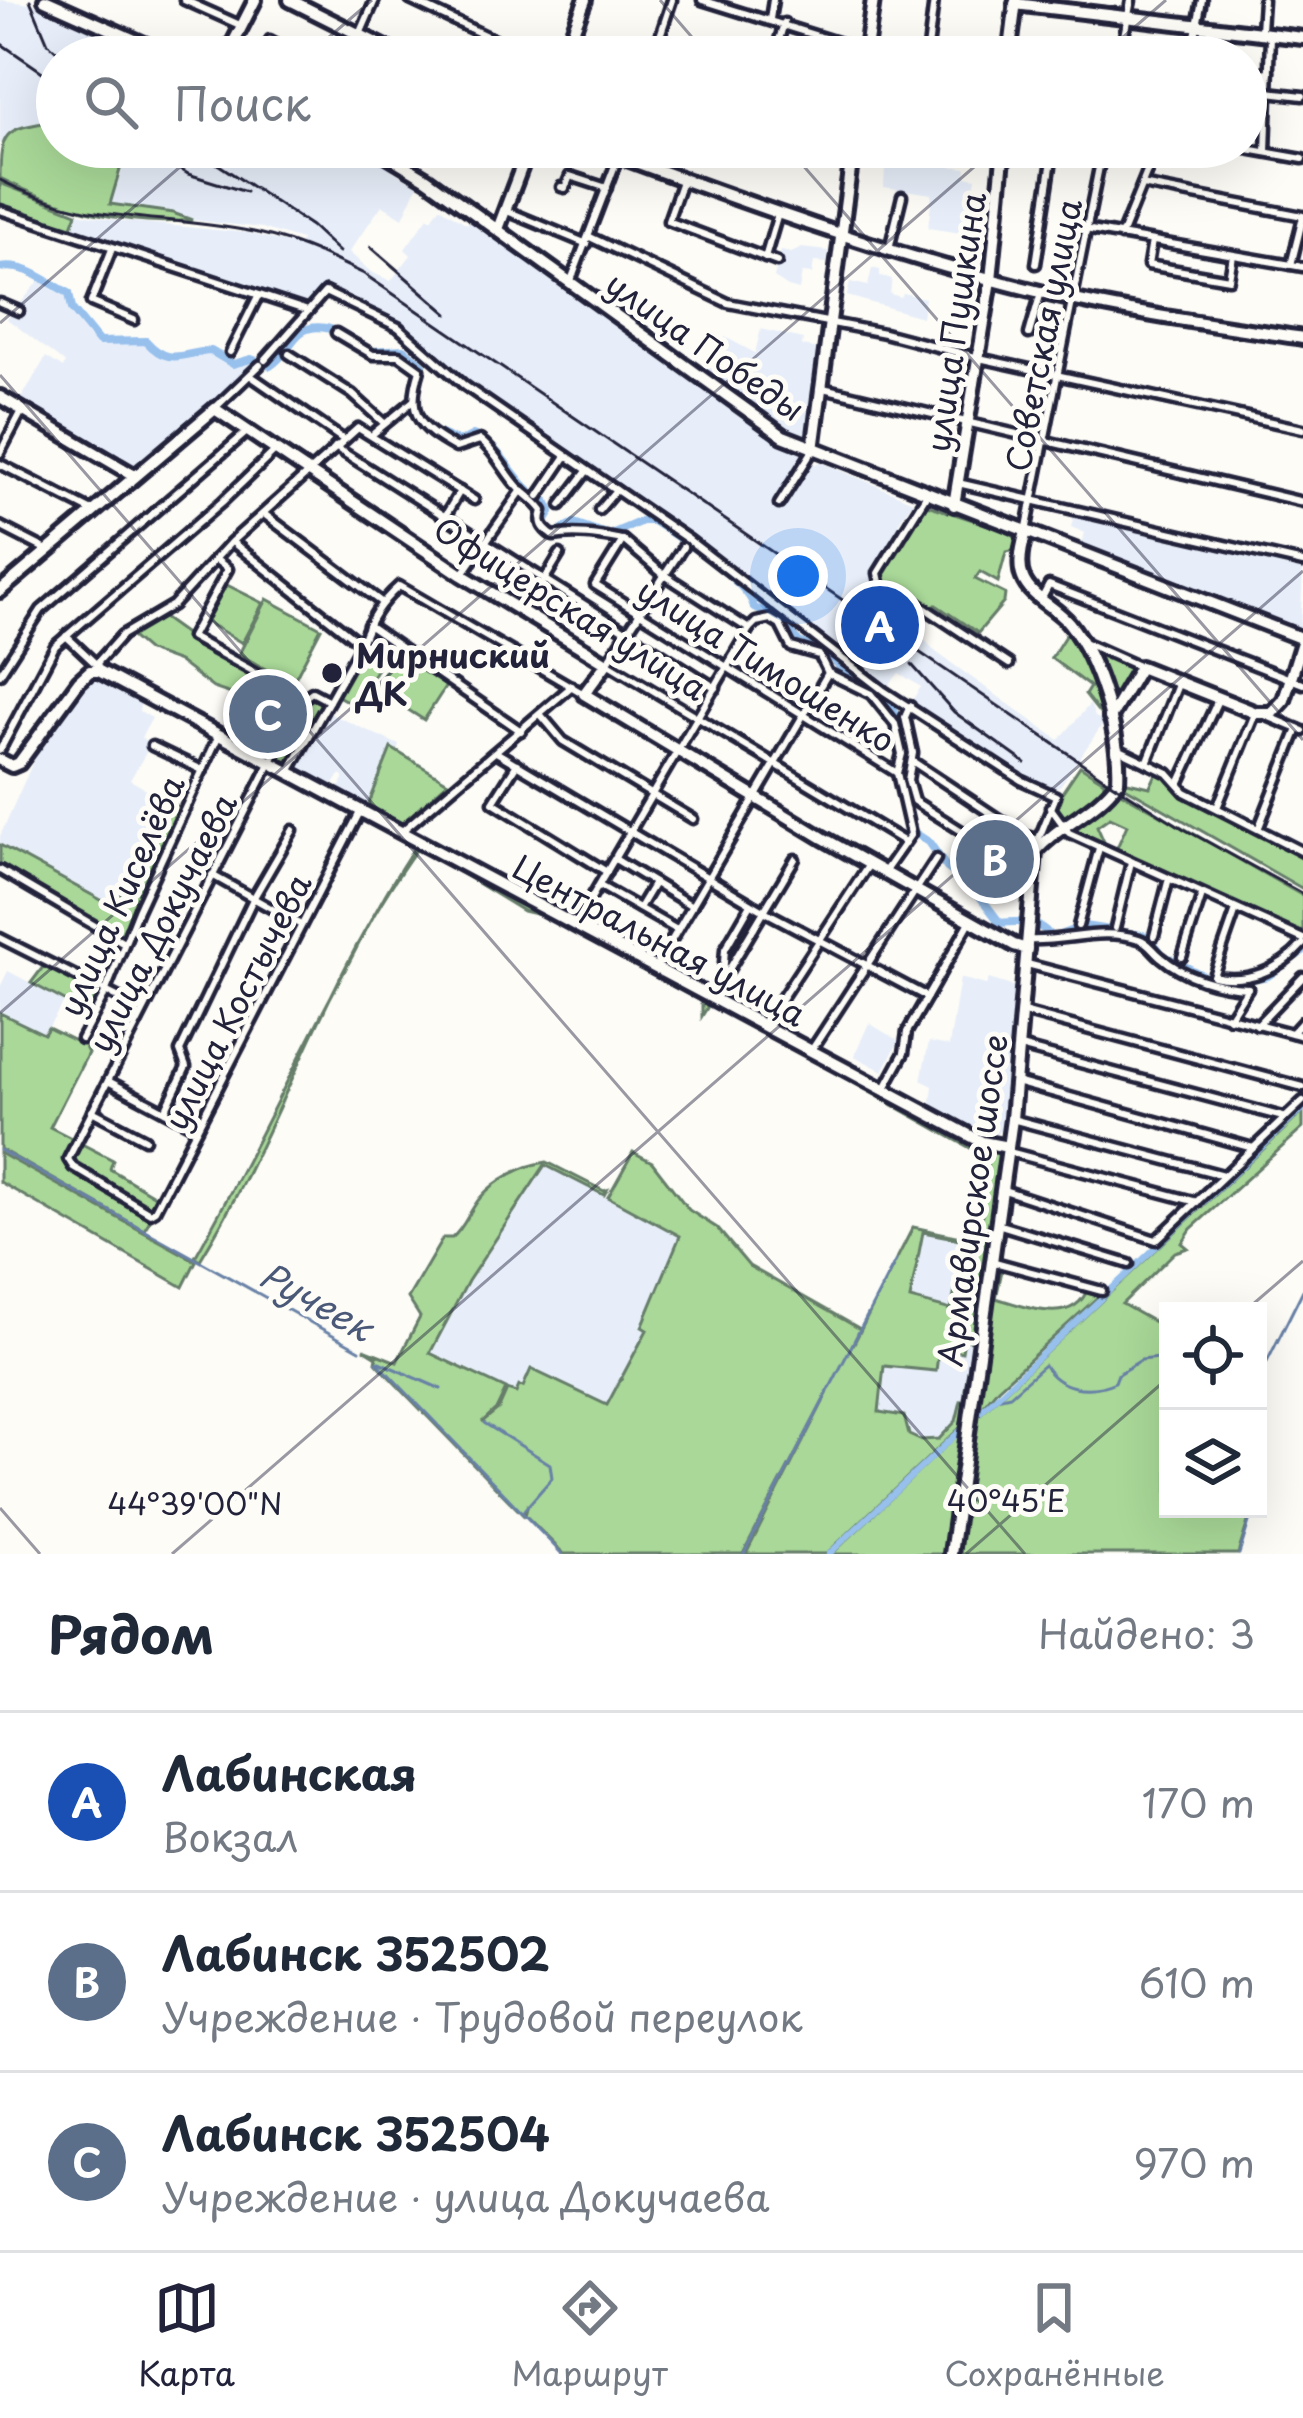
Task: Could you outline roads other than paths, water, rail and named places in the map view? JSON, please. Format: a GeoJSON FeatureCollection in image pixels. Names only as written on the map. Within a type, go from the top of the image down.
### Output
{"type":"FeatureCollection","features":[{"type":"Feature","properties":{"kind":"street"},"geometry":{"type":"LineString","coordinates":[[45,0],[126,36]]}},
{"type":"Feature","properties":{"kind":"street"},"geometry":{"type":"LineString","coordinates":[[184,0],[242,26]]}},
{"type":"Feature","properties":{"kind":"street"},"geometry":{"type":"LineString","coordinates":[[237,36],[255,0]]}},
{"type":"Feature","properties":{"kind":"street"},"geometry":{"type":"LineString","coordinates":[[290,0],[359,36],[375,0]]}},
{"type":"Feature","properties":{"kind":"street"},"geometry":{"type":"LineString","coordinates":[[410,0],[486,36]]}},
{"type":"Feature","properties":{"kind":"street"},"geometry":{"type":"LineString","coordinates":[[571,36],[585,0]]}},
{"type":"Feature","properties":{"kind":"street"},"geometry":{"type":"LineString","coordinates":[[659,36],[672,0]]}},
{"type":"Feature","properties":{"kind":"street"},"geometry":{"type":"LineString","coordinates":[[702,0],[818,36]]}},
{"type":"Feature","properties":{"kind":"street"},"geometry":{"type":"LineString","coordinates":[[770,20],[773,0]]}},
{"type":"Feature","properties":{"kind":"street"},"geometry":{"type":"LineString","coordinates":[[868,36],[873,0]]}},
{"type":"Feature","properties":{"kind":"street"},"geometry":{"type":"LineString","coordinates":[[930,36],[934,0]]}},
{"type":"Feature","properties":{"kind":"street"},"geometry":{"type":"LineString","coordinates":[[1123,36],[1132,0]]}},
{"type":"Feature","properties":{"kind":"street"},"geometry":{"type":"LineString","coordinates":[[1197,36],[1202,0]]}},
{"type":"Feature","properties":{"kind":"street"},"geometry":{"type":"LineString","coordinates":[[1263,0],[1266,36]]}},
{"type":"Feature","properties":{"kind":"street"},"geometry":{"type":"LineString","coordinates":[[1012,36],[1016,2],[1303,38]]}},
{"type":"Feature","properties":{"kind":"street"},"geometry":{"type":"LineString","coordinates":[[780,36],[784,23]]}},
{"type":"Feature","properties":{"kind":"street"},"geometry":{"type":"LineString","coordinates":[[1267,45],[1267,122]]}},
{"type":"Feature","properties":{"kind":"street"},"geometry":{"type":"LineString","coordinates":[[1268,92],[1303,96]]}},
{"type":"Feature","properties":{"kind":"street"},"geometry":{"type":"LineString","coordinates":[[1267,152],[1303,159]]}},
{"type":"Feature","properties":{"kind":"street","name":"улица Победы"},"geometry":{"type":"LineString","coordinates":[[406,168],[498,229],[783,436],[1303,639]]}},
{"type":"Feature","properties":{"kind":"street"},"geometry":{"type":"LineString","coordinates":[[498,229],[522,168]]}},
{"type":"Feature","properties":{"kind":"street"},"geometry":{"type":"LineString","coordinates":[[570,283],[614,168]]}},
{"type":"Feature","properties":{"kind":"street"},"geometry":{"type":"LineString","coordinates":[[778,504],[812,451],[850,168]]}},
{"type":"Feature","properties":{"kind":"street","name":"улица Пушкина"},"geometry":{"type":"LineString","coordinates":[[954,505],[991,280],[1002,168]]}},
{"type":"Feature","properties":{"kind":"street"},"geometry":{"type":"LineString","coordinates":[[1036,264],[1051,168]]}},
{"type":"Feature","properties":{"kind":"street","name":"Советская улица"},"geometry":{"type":"LineString","coordinates":[[1026,532],[1099,168]]}},
{"type":"Feature","properties":{"kind":"street"},"geometry":{"type":"LineString","coordinates":[[1121,236],[1149,168]]}},
{"type":"Feature","properties":{"kind":"street"},"geometry":{"type":"LineString","coordinates":[[658,169],[991,280],[1071,300],[1303,338]]}},
{"type":"Feature","properties":{"kind":"street"},"geometry":{"type":"LineString","coordinates":[[561,187],[565,188],[570,176],[607,188]]}},
{"type":"Feature","properties":{"kind":"street"},"geometry":{"type":"LineString","coordinates":[[683,178],[668,221],[777,262]]}},
{"type":"Feature","properties":{"kind":"street"},"geometry":{"type":"LineString","coordinates":[[1142,185],[1303,216],[1291,265]]}},
{"type":"Feature","properties":{"kind":"street"},"geometry":{"type":"LineString","coordinates":[[889,249],[902,196]]}},
{"type":"Feature","properties":{"kind":"street"},"geometry":{"type":"LineString","coordinates":[[0,210],[308,311]]}},
{"type":"Feature","properties":{"kind":"street"},"geometry":{"type":"LineString","coordinates":[[765,258],[779,210]]}},
{"type":"Feature","properties":{"kind":"street"},"geometry":{"type":"LineString","coordinates":[[505,211],[588,240],[728,303],[1303,429]]}},
{"type":"Feature","properties":{"kind":"street"},"geometry":{"type":"LineString","coordinates":[[1085,229],[1303,267]]}},
{"type":"Feature","properties":{"kind":"street"},"geometry":{"type":"LineString","coordinates":[[1152,241],[1148,266],[1229,279],[1233,254]]}},
{"type":"Feature","properties":{"kind":"street"},"geometry":{"type":"LineString","coordinates":[[112,249],[91,302],[134,320]]}},
{"type":"Feature","properties":{"kind":"street"},"geometry":{"type":"LineString","coordinates":[[0,591],[215,409],[251,376],[322,294],[330,292],[398,327],[465,386],[616,490],[884,692],[910,706],[905,717],[912,761],[908,781],[914,801],[1030,874]]}},
{"type":"Feature","properties":{"kind":"street"},"geometry":{"type":"LineString","coordinates":[[1029,334],[1041,292]]}},
{"type":"Feature","properties":{"kind":"street"},"geometry":{"type":"LineString","coordinates":[[230,352],[258,296]]}},
{"type":"Feature","properties":{"kind":"street"},"geometry":{"type":"LineString","coordinates":[[0,303],[19,311]]}},
{"type":"Feature","properties":{"kind":"street"},"geometry":{"type":"LineString","coordinates":[[336,333],[373,356],[399,355],[420,370],[413,401],[424,428],[456,448],[480,440],[536,500],[543,511],[540,521],[553,536],[582,532],[605,540],[623,539],[663,574],[749,629]]}},
{"type":"Feature","properties":{"kind":"street"},"geometry":{"type":"LineString","coordinates":[[290,355],[352,394],[384,423]]}},
{"type":"Feature","properties":{"kind":"street"},"geometry":{"type":"LineString","coordinates":[[251,376],[344,440]]}},
{"type":"Feature","properties":{"kind":"street"},"geometry":{"type":"LineString","coordinates":[[823,388],[1303,502]]}},
{"type":"Feature","properties":{"kind":"street"},"geometry":{"type":"LineString","coordinates":[[0,397],[135,476]]}},
{"type":"Feature","properties":{"kind":"street"},"geometry":{"type":"LineString","coordinates":[[373,434],[413,401]]}},
{"type":"Feature","properties":{"kind":"street","name":"Офицерская улица"},"geometry":{"type":"LineString","coordinates":[[215,409],[462,575],[777,765],[908,838]]}},
{"type":"Feature","properties":{"kind":"street"},"geometry":{"type":"LineString","coordinates":[[0,453],[22,411]]}},
{"type":"Feature","properties":{"kind":"street"},"geometry":{"type":"LineString","coordinates":[[0,760],[12,766],[19,763],[79,681],[98,667],[122,635],[173,605],[231,542],[358,428],[474,500]]}},
{"type":"Feature","properties":{"kind":"street"},"geometry":{"type":"LineString","coordinates":[[0,674],[41,610],[248,431]]}},
{"type":"Feature","properties":{"kind":"street"},"geometry":{"type":"LineString","coordinates":[[335,447],[716,688]]}},
{"type":"Feature","properties":{"kind":"street"},"geometry":{"type":"LineString","coordinates":[[0,750],[55,646],[275,451]]}},
{"type":"Feature","properties":{"kind":"street"},"geometry":{"type":"LineString","coordinates":[[538,496],[566,456]]}},
{"type":"Feature","properties":{"kind":"street"},"geometry":{"type":"LineString","coordinates":[[0,464],[92,511]]}},
{"type":"Feature","properties":{"kind":"street"},"geometry":{"type":"LineString","coordinates":[[561,506],[587,471]]}},
{"type":"Feature","properties":{"kind":"street"},"geometry":{"type":"LineString","coordinates":[[958,483],[1303,563]]}},
{"type":"Feature","properties":{"kind":"street"},"geometry":{"type":"LineString","coordinates":[[462,575],[522,490]]}},
{"type":"Feature","properties":{"kind":"street"},"geometry":{"type":"LineString","coordinates":[[599,510],[616,490]]}},
{"type":"Feature","properties":{"kind":"street"},"geometry":{"type":"LineString","coordinates":[[444,518],[460,491]]}},
{"type":"Feature","properties":{"kind":"street"},"geometry":{"type":"LineString","coordinates":[[926,494],[878,576],[885,590],[912,600],[1009,664]]}},
{"type":"Feature","properties":{"kind":"street"},"geometry":{"type":"LineString","coordinates":[[263,513],[381,602]]}},
{"type":"Feature","properties":{"kind":"street"},"geometry":{"type":"LineString","coordinates":[[0,526],[47,550]]}},
{"type":"Feature","properties":{"kind":"street"},"geometry":{"type":"LineString","coordinates":[[1026,532],[1021,571],[1029,587],[1070,623],[1083,642],[1120,750],[1118,782],[1090,812],[1035,845]]}},
{"type":"Feature","properties":{"kind":"street","name":"улица Тимошенко"},"geometry":{"type":"LineString","coordinates":[[623,539],[596,585],[897,773]]}},
{"type":"Feature","properties":{"kind":"street"},"geometry":{"type":"LineString","coordinates":[[231,542],[361,644]]}},
{"type":"Feature","properties":{"kind":"street"},"geometry":{"type":"LineString","coordinates":[[584,694],[686,543]]}},
{"type":"Feature","properties":{"kind":"street"},"geometry":{"type":"LineString","coordinates":[[543,582],[560,554]]}},
{"type":"Feature","properties":{"kind":"street"},"geometry":{"type":"LineString","coordinates":[[215,560],[228,569],[191,637],[303,699],[313,692],[328,701]]}},
{"type":"Feature","properties":{"kind":"street"},"geometry":{"type":"LineString","coordinates":[[1042,598],[1049,585],[1297,682]]}},
{"type":"Feature","properties":{"kind":"street"},"geometry":{"type":"LineString","coordinates":[[289,772],[381,602],[399,586],[1014,945],[1027,934],[1061,941],[1087,932],[1142,940],[1162,959],[1219,987],[1248,988],[1229,1018]]}},
{"type":"Feature","properties":{"kind":"street"},"geometry":{"type":"LineString","coordinates":[[576,924],[749,629],[770,619],[780,625],[791,647],[819,655],[829,673],[871,694],[895,724],[908,838],[885,871]]}},
{"type":"Feature","properties":{"kind":"street"},"geometry":{"type":"LineString","coordinates":[[368,625],[520,731]]}},
{"type":"Feature","properties":{"kind":"street"},"geometry":{"type":"LineString","coordinates":[[66,636],[98,667]]}},
{"type":"Feature","properties":{"kind":"street"},"geometry":{"type":"LineString","coordinates":[[1218,805],[1260,714],[1278,708],[1297,682],[1303,639]]}},
{"type":"Feature","properties":{"kind":"street"},"geometry":{"type":"LineString","coordinates":[[1083,642],[1301,730],[1259,826]]}},
{"type":"Feature","properties":{"kind":"street","name":"Центральная улица"},"geometry":{"type":"LineString","coordinates":[[98,667],[982,1142],[1008,1149]]}},
{"type":"Feature","properties":{"kind":"street"},"geometry":{"type":"LineString","coordinates":[[1110,718],[1141,667]]}},
{"type":"Feature","properties":{"kind":"street"},"geometry":{"type":"LineString","coordinates":[[656,967],[829,673]]}},
{"type":"Feature","properties":{"kind":"street"},"geometry":{"type":"LineString","coordinates":[[1148,763],[1180,681]]}},
{"type":"Feature","properties":{"kind":"street"},"geometry":{"type":"LineString","coordinates":[[402,831],[572,686]]}},
{"type":"Feature","properties":{"kind":"street"},"geometry":{"type":"LineString","coordinates":[[1179,784],[1219,698]]}},
{"type":"Feature","properties":{"kind":"street","name":"улица Докучаева"},"geometry":{"type":"LineString","coordinates":[[150,1213],[73,1167],[68,1159],[303,699]]}},
{"type":"Feature","properties":{"kind":"street","name":"Армавирское шоссе"},"geometry":{"type":"LineString","coordinates":[[910,706],[1021,780],[1056,796],[1035,845],[1030,874],[1027,964],[1012,1119],[950,1554]]}},
{"type":"Feature","properties":{"kind":"street"},"geometry":{"type":"LineString","coordinates":[[541,715],[563,741],[693,819]]}},
{"type":"Feature","properties":{"kind":"street","name":"улица Киселёва"},"geometry":{"type":"LineString","coordinates":[[81,1039],[219,734]]}},
{"type":"Feature","properties":{"kind":"street","name":"улица Киселёва"},"geometry":{"type":"LineString","coordinates":[[152,746],[202,770]]}},
{"type":"Feature","properties":{"kind":"street"},"geometry":{"type":"LineString","coordinates":[[1120,750],[1168,773],[1185,792],[1303,852]]}},
{"type":"Feature","properties":{"kind":"street"},"geometry":{"type":"LineString","coordinates":[[496,752],[751,904],[927,997]]}},
{"type":"Feature","properties":{"kind":"street","name":"улица Тимошенко"},"geometry":{"type":"LineString","coordinates":[[912,761],[1035,845]]}},
{"type":"Feature","properties":{"kind":"street"},"geometry":{"type":"LineString","coordinates":[[517,764],[493,802],[608,872]]}},
{"type":"Feature","properties":{"kind":"street"},"geometry":{"type":"LineString","coordinates":[[1050,807],[1064,826],[1100,848],[1236,910],[1303,942],[1266,974],[1233,981],[1213,976],[1236,910]]}},
{"type":"Feature","properties":{"kind":"street","name":"улица Костычева"},"geometry":{"type":"LineString","coordinates":[[150,1213],[177,1172],[362,809]]}},
{"type":"Feature","properties":{"kind":"street"},"geometry":{"type":"LineString","coordinates":[[165,1111],[186,1067],[180,1051],[253,898],[292,830]]}},
{"type":"Feature","properties":{"kind":"street"},"geometry":{"type":"LineString","coordinates":[[1078,926],[1100,848]]}},
{"type":"Feature","properties":{"kind":"street"},"geometry":{"type":"LineString","coordinates":[[615,859],[692,906]]}},
{"type":"Feature","properties":{"kind":"street"},"geometry":{"type":"LineString","coordinates":[[712,998],[795,859]]}},
{"type":"Feature","properties":{"kind":"street"},"geometry":{"type":"LineString","coordinates":[[812,1051],[936,859]]}},
{"type":"Feature","properties":{"kind":"street"},"geometry":{"type":"LineString","coordinates":[[1115,928],[1131,862]]}},
{"type":"Feature","properties":{"kind":"street"},"geometry":{"type":"LineString","coordinates":[[764,1026],[870,863]]}},
{"type":"Feature","properties":{"kind":"street"},"geometry":{"type":"LineString","coordinates":[[0,870],[124,943]]}},
{"type":"Feature","properties":{"kind":"street"},"geometry":{"type":"LineString","coordinates":[[212,875],[301,925]]}},
{"type":"Feature","properties":{"kind":"street"},"geometry":{"type":"LineString","coordinates":[[1154,936],[1169,880]]}},
{"type":"Feature","properties":{"kind":"street"},"geometry":{"type":"LineString","coordinates":[[639,908],[653,883]]}},
{"type":"Feature","properties":{"kind":"street"},"geometry":{"type":"LineString","coordinates":[[600,886],[676,930]]}},
{"type":"Feature","properties":{"kind":"street"},"geometry":{"type":"LineString","coordinates":[[1182,957],[1202,895]]}},
{"type":"Feature","properties":{"kind":"street"},"geometry":{"type":"LineString","coordinates":[[723,977],[725,950],[751,904]]}},
{"type":"Feature","properties":{"kind":"street"},"geometry":{"type":"LineString","coordinates":[[884,1090],[904,1053],[907,1032],[971,920]]}},
{"type":"Feature","properties":{"kind":"street"},"geometry":{"type":"LineString","coordinates":[[0,938],[143,1010]]}},
{"type":"Feature","properties":{"kind":"street"},"geometry":{"type":"LineString","coordinates":[[1027,964],[1303,1036]]}},
{"type":"Feature","properties":{"kind":"street"},"geometry":{"type":"LineString","coordinates":[[1257,1025],[1303,977]]}},
{"type":"Feature","properties":{"kind":"street"},"geometry":{"type":"LineString","coordinates":[[1023,1012],[1303,1087]]}},
{"type":"Feature","properties":{"kind":"street"},"geometry":{"type":"LineString","coordinates":[[1292,1033],[1303,1021]]}},
{"type":"Feature","properties":{"kind":"street"},"geometry":{"type":"LineString","coordinates":[[1020,1047],[1285,1117]]}},
{"type":"Feature","properties":{"kind":"street"},"geometry":{"type":"LineString","coordinates":[[108,1081],[197,1128]]}},
{"type":"Feature","properties":{"kind":"street"},"geometry":{"type":"LineString","coordinates":[[1016,1082],[1253,1148]]}},
{"type":"Feature","properties":{"kind":"street"},"geometry":{"type":"LineString","coordinates":[[1002,1189],[1156,1240],[1303,1100]]}},
{"type":"Feature","properties":{"kind":"street"},"geometry":{"type":"LineString","coordinates":[[92,1111],[145,1138]]}},
{"type":"Feature","properties":{"kind":"street"},"geometry":{"type":"LineString","coordinates":[[1012,1119],[1225,1175]]}},
{"type":"Feature","properties":{"kind":"street"},"geometry":{"type":"LineString","coordinates":[[1008,1149],[1197,1202]]}},
{"type":"Feature","properties":{"kind":"street"},"geometry":{"type":"LineString","coordinates":[[997,1224],[1129,1264]]}},
{"type":"Feature","properties":{"kind":"street"},"geometry":{"type":"LineString","coordinates":[[992,1261],[1102,1292]]}},
{"type":"Feature","properties":{"kind":"waterway"},"geometry":{"type":"LineString","coordinates":[[0,268],[28,271],[69,293],[72,309],[99,342],[146,341],[170,356],[211,351],[233,364],[251,359],[270,366],[306,329],[326,328],[353,340]]}},
{"type":"Feature","properties":{"kind":"waterway"},"geometry":{"type":"LineString","coordinates":[[371,351],[404,349],[423,365],[420,381]]}},
{"type":"Feature","properties":{"kind":"waterway"},"geometry":{"type":"LineString","coordinates":[[433,431],[460,442],[473,435],[494,448],[525,486],[546,501],[551,512],[544,524],[548,531],[556,533],[574,523],[609,535],[653,521],[727,573],[754,608],[777,617],[799,642],[830,654],[846,675],[867,684],[894,710],[905,748],[900,774],[912,831],[929,842],[947,868],[972,886],[1000,923],[1036,925],[1051,938],[1084,926],[1148,936],[1163,955],[1212,980]]}},
{"type":"Feature","properties":{"kind":"waterway"},"geometry":{"type":"LineString","coordinates":[[1226,984],[1268,976],[1303,951]]}},
{"type":"Feature","properties":{"kind":"waterway"},"geometry":{"type":"LineString","coordinates":[[829,1554],[1303,1109]]}},
{"type":"Feature","properties":{"kind":"waterway","name":"Ручеек"},"geometry":{"type":"LineString","coordinates":[[0,1150],[360,1350]]}},
{"type":"Feature","properties":{"kind":"waterway"},"geometry":{"type":"LineString","coordinates":[[744,1554],[896,1260]]}},
{"type":"Feature","properties":{"kind":"waterway"},"geometry":{"type":"LineString","coordinates":[[1267,1362],[1303,1290]]}},
{"type":"Feature","properties":{"kind":"waterway"},"geometry":{"type":"LineString","coordinates":[[992,1399],[1010,1395],[1044,1365],[1065,1384],[1094,1388],[1115,1382],[1118,1374],[1141,1360],[1159,1358]]}},
{"type":"Feature","properties":{"kind":"waterway","name":"Ручеек"},"geometry":{"type":"LineString","coordinates":[[377,1362],[562,1554]]}},
{"type":"Feature","properties":{"kind":"waterway"},"geometry":{"type":"LineString","coordinates":[[379,1362],[441,1389]]}},
{"type":"Feature","properties":{"kind":"waterway"},"geometry":{"type":"LineString","coordinates":[[484,1423],[550,1464],[552,1478],[524,1510]]}},
{"type":"Feature","properties":{"kind":"waterway"},"geometry":{"type":"LineString","coordinates":[[1239,1554],[1250,1518]]}},
{"type":"Feature","properties":{"kind":"railway"},"geometry":{"type":"LineString","coordinates":[[30,0],[45,36]]}},
{"type":"Feature","properties":{"kind":"railway"},"geometry":{"type":"LineString","coordinates":[[0,43],[36,68]]}},
{"type":"Feature","properties":{"kind":"railway"},"geometry":{"type":"LineString","coordinates":[[179,168],[246,192]]}},
{"type":"Feature","properties":{"kind":"railway"},"geometry":{"type":"LineString","coordinates":[[224,168],[311,226],[339,252]]}},
{"type":"Feature","properties":{"kind":"railway"},"geometry":{"type":"LineString","coordinates":[[0,180],[91,211],[275,237],[364,274],[1107,780],[1184,829],[1303,894]]}},
{"type":"Feature","properties":{"kind":"railway"},"geometry":{"type":"LineString","coordinates":[[371,247],[448,314]]}},
{"type":"Feature","properties":{"kind":"railway"},"geometry":{"type":"LineString","coordinates":[[912,665],[954,712],[1025,763]]}},
{"type":"Feature","properties":{"kind":"place","name":"Лабинская"},"geometry":{"type":"Point","coordinates":[880,625]}},
{"type":"Feature","properties":{"kind":"place","name":"Мирниский ДК"},"geometry":{"type":"Point","coordinates":[332,673]}},
{"type":"Feature","properties":{"kind":"place","name":"Лабинск 352504"},"geometry":{"type":"Point","coordinates":[268,714]}},
{"type":"Feature","properties":{"kind":"place","name":"Лабинск 352502"},"geometry":{"type":"Point","coordinates":[995,859]}}]}
